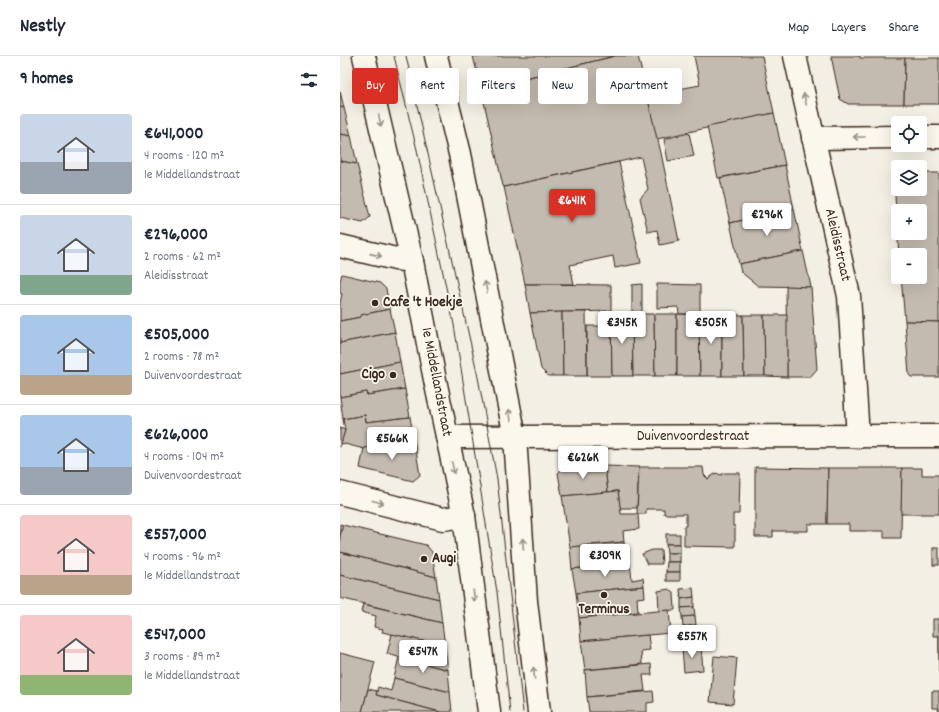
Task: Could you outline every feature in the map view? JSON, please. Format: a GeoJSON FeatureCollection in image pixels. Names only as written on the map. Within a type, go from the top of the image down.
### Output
{"type":"FeatureCollection","features":[{"type":"Feature","properties":{"kind":"street","name":"1e Middellandstraat"},"geometry":{"type":"LineString","coordinates":[[364,56],[412,261],[464,516],[489,712]]}},
{"type":"Feature","properties":{"kind":"street"},"geometry":{"type":"LineString","coordinates":[[436,56],[460,154],[515,437],[526,601],[539,712]]}},
{"type":"Feature","properties":{"kind":"street","name":"Aleidisstraat"},"geometry":{"type":"LineString","coordinates":[[795,56],[849,296],[858,437]]}},
{"type":"Feature","properties":{"kind":"street"},"geometry":{"type":"LineString","coordinates":[[813,138],[891,137]]}},
{"type":"Feature","properties":{"kind":"street"},"geometry":{"type":"LineString","coordinates":[[927,137],[939,137]]}},
{"type":"Feature","properties":{"kind":"street"},"geometry":{"type":"LineString","coordinates":[[340,246],[396,259],[412,261]]}},
{"type":"Feature","properties":{"kind":"street","name":"Duivenvoordestraat"},"geometry":{"type":"LineString","coordinates":[[447,437],[939,436]]}},
{"type":"Feature","properties":{"kind":"street"},"geometry":{"type":"LineString","coordinates":[[340,493],[443,519],[464,516]]}},
{"type":"Feature","properties":{"kind":"building"},"geometry":{"type":"Polygon","coordinates":[[[473,56],[615,56],[566,68],[538,68],[538,75],[530,77],[530,68],[476,68],[473,56]]]}},
{"type":"Feature","properties":{"kind":"building"},"geometry":{"type":"Polygon","coordinates":[[[615,56],[638,56],[641,68],[596,68],[596,104],[649,104],[679,241],[660,245],[657,230],[648,232],[640,198],[648,189],[641,157],[503,186],[484,104],[530,104],[530,77],[538,75],[538,104],[588,104],[588,68],[566,68],[615,56]]]}},
{"type":"Feature","properties":{"kind":"building"},"geometry":{"type":"Polygon","coordinates":[[[694,56],[762,56],[774,113],[657,139],[649,104],[682,104],[682,88],[700,85],[694,56]]]}},
{"type":"Feature","properties":{"kind":"building"},"geometry":{"type":"Polygon","coordinates":[[[831,56],[860,56],[860,58],[905,58],[904,104],[848,104],[840,99],[831,56]]]}},
{"type":"Feature","properties":{"kind":"building"},"geometry":{"type":"Polygon","coordinates":[[[905,58],[939,58],[939,104],[904,104],[905,58]]]}},
{"type":"Feature","properties":{"kind":"building"},"geometry":{"type":"Polygon","coordinates":[[[340,91],[344,108],[340,107],[340,91]]]}},
{"type":"Feature","properties":{"kind":"building"},"geometry":{"type":"Polygon","coordinates":[[[340,107],[344,108],[351,136],[340,134],[340,107]]]}},
{"type":"Feature","properties":{"kind":"building"},"geometry":{"type":"Polygon","coordinates":[[[774,113],[785,165],[718,178],[707,127],[774,113]]]}},
{"type":"Feature","properties":{"kind":"building"},"geometry":{"type":"Polygon","coordinates":[[[689,133],[694,156],[668,161],[664,139],[689,133]]]}},
{"type":"Feature","properties":{"kind":"building"},"geometry":{"type":"Polygon","coordinates":[[[340,134],[351,136],[357,164],[340,161],[340,134]]]}},
{"type":"Feature","properties":{"kind":"building"},"geometry":{"type":"Polygon","coordinates":[[[340,161],[357,164],[370,217],[363,223],[340,218],[340,161]]]}},
{"type":"Feature","properties":{"kind":"building"},"geometry":{"type":"Polygon","coordinates":[[[619,162],[641,263],[615,268],[613,256],[570,265],[574,284],[525,284],[504,187],[619,162]]]}},
{"type":"Feature","properties":{"kind":"building"},"geometry":{"type":"Polygon","coordinates":[[[785,165],[794,209],[730,223],[720,178],[785,165]]]}},
{"type":"Feature","properties":{"kind":"building"},"geometry":{"type":"Polygon","coordinates":[[[927,173],[939,173],[939,322],[905,321],[902,284],[927,284],[927,248],[899,248],[898,240],[927,240],[927,204],[896,204],[895,196],[927,196],[927,173]]]}},
{"type":"Feature","properties":{"kind":"building"},"geometry":{"type":"Polygon","coordinates":[[[794,209],[803,251],[739,264],[730,223],[794,209]]]}},
{"type":"Feature","properties":{"kind":"building"},"geometry":{"type":"Polygon","coordinates":[[[803,251],[811,287],[758,286],[741,272],[739,264],[803,251]]]}},
{"type":"Feature","properties":{"kind":"building"},"geometry":{"type":"Polygon","coordinates":[[[342,274],[380,283],[386,289],[390,309],[340,321],[340,303],[342,294],[340,293],[340,281],[342,274]]]}},
{"type":"Feature","properties":{"kind":"building"},"geometry":{"type":"Polygon","coordinates":[[[525,284],[611,285],[611,311],[530,313],[525,284]]]}},
{"type":"Feature","properties":{"kind":"building"},"geometry":{"type":"Polygon","coordinates":[[[642,284],[642,314],[632,314],[632,285],[642,284]]]}},
{"type":"Feature","properties":{"kind":"building"},"geometry":{"type":"Polygon","coordinates":[[[657,284],[700,285],[700,314],[679,314],[678,307],[657,308],[657,284]]]}},
{"type":"Feature","properties":{"kind":"building"},"geometry":{"type":"Polygon","coordinates":[[[786,286],[811,287],[817,369],[810,377],[787,377],[786,286]]]}},
{"type":"Feature","properties":{"kind":"building"},"geometry":{"type":"Polygon","coordinates":[[[390,309],[395,332],[340,343],[340,321],[390,309]]]}},
{"type":"Feature","properties":{"kind":"building"},"geometry":{"type":"Polygon","coordinates":[[[611,311],[612,376],[587,376],[587,326],[602,326],[601,312],[611,311]]]}},
{"type":"Feature","properties":{"kind":"building"},"geometry":{"type":"Polygon","coordinates":[[[562,312],[563,376],[548,376],[541,369],[530,313],[562,312]]]}},
{"type":"Feature","properties":{"kind":"building"},"geometry":{"type":"Polygon","coordinates":[[[562,312],[586,312],[587,376],[563,376],[562,312]]]}},
{"type":"Feature","properties":{"kind":"building"},"geometry":{"type":"Polygon","coordinates":[[[611,314],[632,314],[633,376],[612,376],[611,314]]]}},
{"type":"Feature","properties":{"kind":"building"},"geometry":{"type":"Polygon","coordinates":[[[632,314],[654,314],[655,376],[633,376],[632,314]]]}},
{"type":"Feature","properties":{"kind":"building"},"geometry":{"type":"Polygon","coordinates":[[[654,314],[677,314],[677,376],[655,376],[654,314]]]}},
{"type":"Feature","properties":{"kind":"building"},"geometry":{"type":"Polygon","coordinates":[[[677,314],[699,315],[700,376],[677,376],[677,314]]]}},
{"type":"Feature","properties":{"kind":"building"},"geometry":{"type":"Polygon","coordinates":[[[699,315],[722,315],[722,376],[700,376],[699,315]]]}},
{"type":"Feature","properties":{"kind":"building"},"geometry":{"type":"Polygon","coordinates":[[[722,315],[743,315],[744,376],[722,376],[722,315]]]}},
{"type":"Feature","properties":{"kind":"building"},"geometry":{"type":"Polygon","coordinates":[[[743,315],[764,315],[765,376],[744,376],[743,315]]]}},
{"type":"Feature","properties":{"kind":"building"},"geometry":{"type":"Polygon","coordinates":[[[764,315],[787,315],[787,377],[765,376],[764,315]]]}},
{"type":"Feature","properties":{"kind":"building"},"geometry":{"type":"Polygon","coordinates":[[[905,321],[939,322],[939,377],[911,377],[909,375],[905,321]]]}},
{"type":"Feature","properties":{"kind":"building"},"geometry":{"type":"Polygon","coordinates":[[[395,332],[400,362],[340,374],[340,343],[395,332]]]}},
{"type":"Feature","properties":{"kind":"building"},"geometry":{"type":"Polygon","coordinates":[[[400,362],[405,389],[367,395],[366,392],[340,397],[340,374],[400,362]]]}},
{"type":"Feature","properties":{"kind":"building"},"geometry":{"type":"Polygon","coordinates":[[[405,389],[410,417],[366,422],[365,415],[343,419],[340,397],[366,392],[367,395],[405,389]]]}},
{"type":"Feature","properties":{"kind":"building"},"geometry":{"type":"Polygon","coordinates":[[[365,415],[366,422],[410,417],[415,445],[364,449],[341,443],[345,430],[343,419],[365,415]]]}},
{"type":"Feature","properties":{"kind":"building"},"geometry":{"type":"Polygon","coordinates":[[[340,428],[345,430],[340,447],[340,428]]]}},
{"type":"Feature","properties":{"kind":"building"},"geometry":{"type":"Polygon","coordinates":[[[415,445],[420,475],[413,481],[360,468],[364,448],[415,445]]]}},
{"type":"Feature","properties":{"kind":"building"},"geometry":{"type":"Polygon","coordinates":[[[565,466],[605,466],[608,492],[562,496],[558,473],[565,466]]]}},
{"type":"Feature","properties":{"kind":"building"},"geometry":{"type":"Polygon","coordinates":[[[605,466],[639,467],[637,508],[620,508],[618,491],[608,492],[605,466]]]}},
{"type":"Feature","properties":{"kind":"building"},"geometry":{"type":"Polygon","coordinates":[[[639,467],[703,467],[704,475],[708,479],[716,473],[721,475],[724,473],[740,473],[739,514],[733,514],[733,526],[735,526],[735,547],[684,546],[684,526],[686,526],[686,514],[664,514],[664,509],[646,509],[646,514],[637,514],[639,467]]]}},
{"type":"Feature","properties":{"kind":"building"},"geometry":{"type":"Polygon","coordinates":[[[755,467],[828,468],[827,524],[808,524],[808,531],[773,531],[773,537],[755,537],[755,467]]]}},
{"type":"Feature","properties":{"kind":"building"},"geometry":{"type":"Polygon","coordinates":[[[828,468],[902,468],[901,538],[884,538],[884,531],[849,531],[849,524],[827,524],[828,468]]]}},
{"type":"Feature","properties":{"kind":"building"},"geometry":{"type":"Polygon","coordinates":[[[902,468],[922,468],[922,475],[939,475],[939,514],[901,514],[902,468]]]}},
{"type":"Feature","properties":{"kind":"building"},"geometry":{"type":"Polygon","coordinates":[[[618,491],[621,514],[638,514],[639,529],[623,531],[624,542],[570,547],[562,496],[618,491]]]}},
{"type":"Feature","properties":{"kind":"building"},"geometry":{"type":"Polygon","coordinates":[[[340,524],[343,525],[340,536],[340,524]]]}},
{"type":"Feature","properties":{"kind":"building"},"geometry":{"type":"Polygon","coordinates":[[[343,525],[426,545],[432,552],[436,577],[340,552],[340,536],[343,525]]]}},
{"type":"Feature","properties":{"kind":"building"},"geometry":{"type":"Polygon","coordinates":[[[666,534],[680,534],[680,544],[666,544],[666,534]]]}},
{"type":"Feature","properties":{"kind":"building"},"geometry":{"type":"Polygon","coordinates":[[[624,542],[625,555],[618,555],[619,564],[572,569],[570,547],[624,542]]]}},
{"type":"Feature","properties":{"kind":"building"},"geometry":{"type":"Polygon","coordinates":[[[666,544],[680,544],[680,553],[667,553],[666,544]]]}},
{"type":"Feature","properties":{"kind":"building"},"geometry":{"type":"Polygon","coordinates":[[[933,548],[939,548],[939,565],[933,565],[933,548]]]}},
{"type":"Feature","properties":{"kind":"building"},"geometry":{"type":"Polygon","coordinates":[[[652,550],[661,550],[662,564],[647,564],[642,554],[652,550]]]}},
{"type":"Feature","properties":{"kind":"building"},"geometry":{"type":"Polygon","coordinates":[[[340,552],[436,577],[439,599],[340,575],[340,552]]]}},
{"type":"Feature","properties":{"kind":"building"},"geometry":{"type":"Polygon","coordinates":[[[667,553],[680,553],[680,562],[667,562],[667,553]]]}},
{"type":"Feature","properties":{"kind":"building"},"geometry":{"type":"Polygon","coordinates":[[[667,562],[680,562],[680,572],[666,572],[667,562]]]}},
{"type":"Feature","properties":{"kind":"building"},"geometry":{"type":"Polygon","coordinates":[[[630,563],[632,580],[643,578],[644,586],[576,593],[572,569],[630,563]]]}},
{"type":"Feature","properties":{"kind":"building"},"geometry":{"type":"Polygon","coordinates":[[[666,572],[680,572],[680,581],[666,581],[666,572]]]}},
{"type":"Feature","properties":{"kind":"building"},"geometry":{"type":"Polygon","coordinates":[[[340,575],[439,599],[442,623],[340,598],[340,575]]]}},
{"type":"Feature","properties":{"kind":"building"},"geometry":{"type":"Polygon","coordinates":[[[644,586],[645,597],[637,598],[638,612],[579,618],[576,593],[644,586]]]}},
{"type":"Feature","properties":{"kind":"building"},"geometry":{"type":"Polygon","coordinates":[[[693,588],[694,597],[681,599],[680,589],[693,588]]]}},
{"type":"Feature","properties":{"kind":"building"},"geometry":{"type":"Polygon","coordinates":[[[669,589],[674,593],[675,610],[659,611],[658,591],[669,589]]]}},
{"type":"Feature","properties":{"kind":"building"},"geometry":{"type":"Polygon","coordinates":[[[694,597],[694,607],[681,608],[681,599],[694,597]]]}},
{"type":"Feature","properties":{"kind":"building"},"geometry":{"type":"Polygon","coordinates":[[[363,604],[442,623],[445,646],[382,632],[383,629],[374,627],[376,616],[361,612],[363,604]]]}},
{"type":"Feature","properties":{"kind":"building"},"geometry":{"type":"Polygon","coordinates":[[[694,607],[695,616],[682,617],[681,608],[694,607]]]}},
{"type":"Feature","properties":{"kind":"building"},"geometry":{"type":"Polygon","coordinates":[[[669,610],[671,633],[581,641],[579,618],[669,610]]]}},
{"type":"Feature","properties":{"kind":"building"},"geometry":{"type":"Polygon","coordinates":[[[695,616],[696,625],[683,627],[682,617],[695,616]]]}},
{"type":"Feature","properties":{"kind":"building"},"geometry":{"type":"Polygon","coordinates":[[[933,619],[939,619],[939,636],[933,636],[933,619]]]}},
{"type":"Feature","properties":{"kind":"building"},"geometry":{"type":"Polygon","coordinates":[[[696,625],[697,635],[684,636],[683,627],[696,625]]]}},
{"type":"Feature","properties":{"kind":"building"},"geometry":{"type":"Polygon","coordinates":[[[392,634],[445,646],[448,670],[387,654],[392,634]]]}},
{"type":"Feature","properties":{"kind":"building"},"geometry":{"type":"Polygon","coordinates":[[[648,635],[650,650],[641,651],[642,664],[585,670],[581,641],[648,635]]]}},
{"type":"Feature","properties":{"kind":"building"},"geometry":{"type":"Polygon","coordinates":[[[697,635],[698,644],[685,645],[684,636],[697,635]]]}},
{"type":"Feature","properties":{"kind":"building"},"geometry":{"type":"Polygon","coordinates":[[[701,646],[703,670],[684,672],[682,648],[701,646]]]}},
{"type":"Feature","properties":{"kind":"building"},"geometry":{"type":"Polygon","coordinates":[[[340,653],[375,662],[362,712],[340,712],[340,653]]]}},
{"type":"Feature","properties":{"kind":"building"},"geometry":{"type":"Polygon","coordinates":[[[714,656],[737,658],[733,704],[710,702],[714,656]]]}},
{"type":"Feature","properties":{"kind":"building"},"geometry":{"type":"Polygon","coordinates":[[[399,657],[448,670],[450,692],[394,678],[399,657]]]}},
{"type":"Feature","properties":{"kind":"building"},"geometry":{"type":"Polygon","coordinates":[[[651,664],[652,675],[643,675],[645,691],[587,697],[585,670],[651,664]]]}},
{"type":"Feature","properties":{"kind":"building"},"geometry":{"type":"Polygon","coordinates":[[[394,678],[450,692],[452,712],[440,712],[376,695],[378,687],[391,691],[394,678]]]}},
{"type":"Feature","properties":{"kind":"building"},"geometry":{"type":"Polygon","coordinates":[[[368,689],[377,691],[376,695],[440,712],[362,712],[368,689]]]}},
{"type":"Feature","properties":{"kind":"building"},"geometry":{"type":"Polygon","coordinates":[[[653,691],[654,702],[647,703],[647,712],[589,712],[587,697],[653,691]]]}},
{"type":"Feature","properties":{"kind":"building"},"geometry":{"type":"Polygon","coordinates":[[[932,691],[939,691],[939,712],[938,708],[932,708],[932,691]]]}},
{"type":"Feature","properties":{"kind":"tram line"},"geometry":{"type":"LineString","coordinates":[[394,56],[417,150],[454,325],[497,592],[510,712]]}},
{"type":"Feature","properties":{"kind":"tram line"},"geometry":{"type":"LineString","coordinates":[[406,56],[477,372],[497,479],[523,712]]}},
{"type":"Feature","properties":{"kind":"place","name":"Cafe 't Hoekje"},"geometry":{"type":"Point","coordinates":[375,303]}},
{"type":"Feature","properties":{"kind":"place","name":"Cigo"},"geometry":{"type":"Point","coordinates":[393,375]}},
{"type":"Feature","properties":{"kind":"place","name":"Augi"},"geometry":{"type":"Point","coordinates":[424,559]}},
{"type":"Feature","properties":{"kind":"place","name":"Terminus"},"geometry":{"type":"Point","coordinates":[604,595]}}]}
